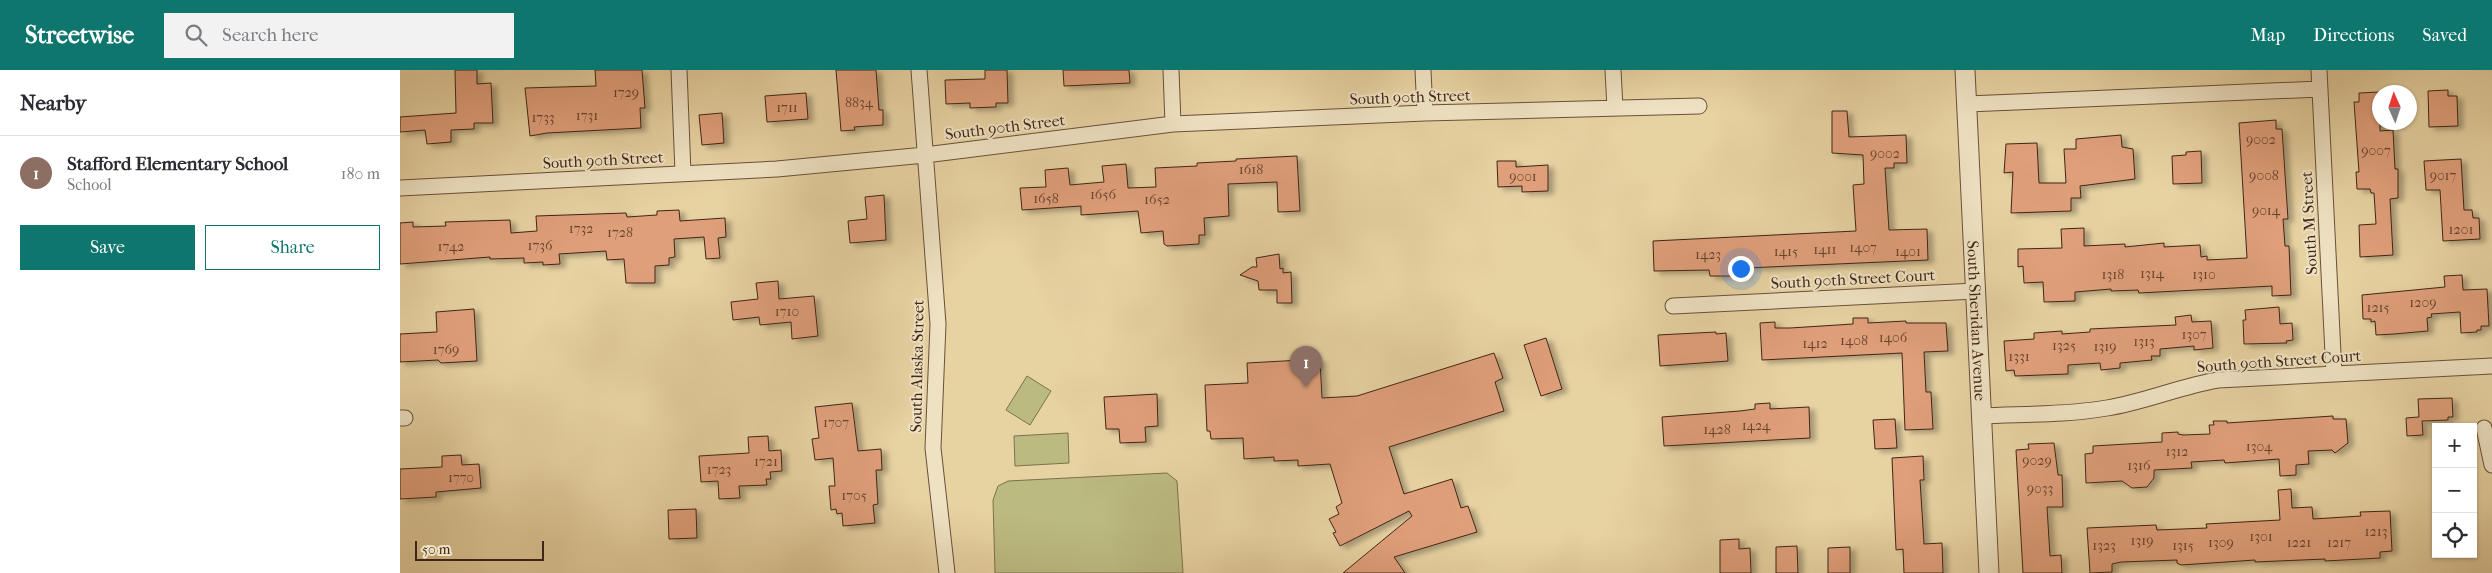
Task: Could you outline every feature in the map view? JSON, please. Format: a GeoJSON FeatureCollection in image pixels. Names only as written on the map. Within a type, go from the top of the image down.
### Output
{"type":"FeatureCollection","features":[{"type":"Feature","properties":{"kind":"street"},"geometry":{"type":"LineString","coordinates":[[679,70],[683,173]]}},
{"type":"Feature","properties":{"kind":"street","name":"South Alaska Street"},"geometry":{"type":"LineString","coordinates":[[919,70],[938,324],[933,448],[946,573]]}},
{"type":"Feature","properties":{"kind":"street"},"geometry":{"type":"LineString","coordinates":[[1171,70],[1173,124]]}},
{"type":"Feature","properties":{"kind":"street"},"geometry":{"type":"LineString","coordinates":[[1423,70],[1425,113]]}},
{"type":"Feature","properties":{"kind":"street"},"geometry":{"type":"LineString","coordinates":[[1613,70],[1615,108]]}},
{"type":"Feature","properties":{"kind":"street","name":"South Sheridan Avenue"},"geometry":{"type":"LineString","coordinates":[[1965,70],[1989,573]]}},
{"type":"Feature","properties":{"kind":"street","name":"South M Street"},"geometry":{"type":"LineString","coordinates":[[2318,70],[2334,374]]}},
{"type":"Feature","properties":{"kind":"street"},"geometry":{"type":"LineString","coordinates":[[1967,104],[2320,89]]}},
{"type":"Feature","properties":{"kind":"street","name":"South 90th Street"},"geometry":{"type":"LineString","coordinates":[[400,188],[777,169],[926,154],[1173,124],[1425,113],[1699,106]]}},
{"type":"Feature","properties":{"kind":"street","name":"South 90th Street Court"},"geometry":{"type":"LineString","coordinates":[[1672,306],[1976,291]]}},
{"type":"Feature","properties":{"kind":"street","name":"South 90th Street Court"},"geometry":{"type":"LineString","coordinates":[[1981,416],[2105,409],[2133,403],[2195,384],[2218,380],[2492,366]]}},
{"type":"Feature","properties":{"kind":"street"},"geometry":{"type":"LineString","coordinates":[[2484,428],[2492,465]]}},
{"type":"Feature","properties":{"kind":"shaded area"},"geometry":{"type":"Polygon","coordinates":[[[1027,376],[1051,391],[1030,425],[1006,410],[1027,376]]]}},
{"type":"Feature","properties":{"kind":"shaded area"},"geometry":{"type":"Polygon","coordinates":[[[1068,433],[1069,463],[1015,466],[1014,436],[1068,433]]]}},
{"type":"Feature","properties":{"kind":"shaded area"},"geometry":{"type":"Polygon","coordinates":[[[1167,473],[1177,481],[1183,573],[995,573],[993,500],[998,486],[1008,481],[1167,473]]]}},
{"type":"Feature","properties":{"kind":"building"},"geometry":{"type":"Polygon","coordinates":[[[455,70],[477,70],[477,84],[491,83],[493,123],[474,123],[474,129],[451,130],[451,142],[427,144],[425,130],[400,132],[400,117],[456,113],[455,70]]]}},
{"type":"Feature","properties":{"kind":"building"},"geometry":{"type":"Polygon","coordinates":[[[595,70],[642,70],[645,108],[640,108],[641,128],[547,133],[530,136],[525,88],[596,86],[595,70]]]}},
{"type":"Feature","properties":{"kind":"building"},"geometry":{"type":"Polygon","coordinates":[[[836,70],[876,70],[879,110],[883,110],[883,125],[854,127],[855,130],[841,131],[836,70]]]}},
{"type":"Feature","properties":{"kind":"building"},"geometry":{"type":"Polygon","coordinates":[[[985,70],[1007,70],[1008,103],[996,103],[996,107],[970,108],[970,103],[946,104],[945,80],[985,79],[985,70]]]}},
{"type":"Feature","properties":{"kind":"building"},"geometry":{"type":"Polygon","coordinates":[[[1063,70],[1129,70],[1130,83],[1064,86],[1063,70]]]}},
{"type":"Feature","properties":{"kind":"building"},"geometry":{"type":"Polygon","coordinates":[[[2448,90],[2448,96],[2457,96],[2458,126],[2429,127],[2428,91],[2448,90]]]}},
{"type":"Feature","properties":{"kind":"building"},"geometry":{"type":"Polygon","coordinates":[[[2372,92],[2372,130],[2393,130],[2395,169],[2398,169],[2398,198],[2390,199],[2393,255],[2360,257],[2359,225],[2376,224],[2374,193],[2371,193],[2370,189],[2357,189],[2356,172],[2359,172],[2354,102],[2359,102],[2359,93],[2372,92]]]}},
{"type":"Feature","properties":{"kind":"building"},"geometry":{"type":"Polygon","coordinates":[[[806,93],[808,119],[767,122],[765,96],[806,93]]]}},
{"type":"Feature","properties":{"kind":"building"},"geometry":{"type":"Polygon","coordinates":[[[1832,111],[1847,111],[1849,137],[1906,135],[1907,163],[1894,163],[1894,168],[1885,168],[1889,230],[1927,229],[1928,260],[1746,268],[1747,276],[1710,276],[1709,270],[1654,271],[1653,241],[1856,231],[1853,185],[1864,184],[1863,155],[1832,153],[1832,111]]]}},
{"type":"Feature","properties":{"kind":"building"},"geometry":{"type":"Polygon","coordinates":[[[722,113],[724,143],[702,145],[699,115],[722,113]]]}},
{"type":"Feature","properties":{"kind":"building"},"geometry":{"type":"Polygon","coordinates":[[[2276,120],[2276,129],[2282,129],[2288,219],[2283,219],[2285,246],[2289,246],[2291,295],[2272,296],[2272,286],[2139,293],[2138,290],[2111,291],[2111,289],[2075,292],[2075,301],[2044,302],[2043,282],[2024,283],[2023,266],[2018,267],[2018,249],[2062,248],[2061,229],[2084,228],[2084,246],[2125,244],[2125,247],[2164,243],[2164,247],[2200,245],[2201,257],[2207,256],[2207,260],[2247,258],[2239,123],[2276,120]]]}},
{"type":"Feature","properties":{"kind":"building"},"geometry":{"type":"Polygon","coordinates":[[[2121,135],[2122,147],[2133,149],[2135,179],[2080,186],[2081,198],[2071,198],[2071,211],[2011,213],[2013,172],[2004,173],[2006,144],[2037,143],[2039,183],[2066,183],[2064,149],[2076,149],[2076,139],[2121,135]]]}},
{"type":"Feature","properties":{"kind":"building"},"geometry":{"type":"Polygon","coordinates":[[[2201,151],[2202,183],[2173,184],[2172,156],[2186,155],[2186,152],[2201,151]]]}},
{"type":"Feature","properties":{"kind":"building"},"geometry":{"type":"Polygon","coordinates":[[[1297,156],[1300,211],[1278,212],[1277,182],[1228,184],[1229,216],[1204,218],[1205,235],[1199,235],[1199,244],[1167,246],[1164,244],[1163,231],[1141,233],[1138,211],[1081,215],[1081,206],[1022,210],[1020,188],[1046,187],[1045,170],[1068,168],[1070,185],[1104,182],[1102,166],[1126,164],[1128,188],[1156,187],[1155,168],[1197,166],[1197,163],[1236,161],[1236,159],[1297,156]]]}},
{"type":"Feature","properties":{"kind":"building"},"geometry":{"type":"Polygon","coordinates":[[[2461,159],[2464,210],[2472,210],[2473,218],[2479,218],[2480,239],[2443,241],[2440,190],[2426,190],[2424,161],[2461,159]]]}},
{"type":"Feature","properties":{"kind":"building"},"geometry":{"type":"Polygon","coordinates":[[[1497,161],[1516,161],[1516,167],[1548,165],[1548,191],[1522,192],[1522,186],[1498,187],[1497,161]]]}},
{"type":"Feature","properties":{"kind":"building"},"geometry":{"type":"Polygon","coordinates":[[[884,195],[886,240],[850,243],[848,221],[867,219],[865,197],[884,195]]]}},
{"type":"Feature","properties":{"kind":"building"},"geometry":{"type":"Polygon","coordinates":[[[679,210],[680,221],[725,218],[726,237],[718,238],[720,258],[706,259],[704,237],[674,239],[675,257],[669,258],[669,265],[655,266],[655,283],[626,283],[624,259],[607,260],[606,251],[559,254],[560,264],[543,265],[543,262],[524,263],[524,258],[490,259],[490,257],[400,264],[400,223],[413,222],[413,227],[446,226],[445,222],[510,220],[511,233],[537,231],[536,216],[626,213],[627,217],[657,215],[657,211],[679,210]]]}},
{"type":"Feature","properties":{"kind":"building"},"geometry":{"type":"Polygon","coordinates":[[[1279,254],[1280,269],[1283,268],[1283,273],[1291,272],[1292,303],[1277,303],[1277,290],[1259,290],[1258,281],[1240,275],[1252,267],[1257,267],[1256,258],[1279,254]]]}},
{"type":"Feature","properties":{"kind":"building"},"geometry":{"type":"Polygon","coordinates":[[[2462,275],[2463,290],[2487,289],[2489,326],[2481,326],[2481,330],[2477,330],[2477,332],[2461,333],[2460,312],[2431,314],[2432,317],[2427,318],[2428,331],[2394,334],[2376,335],[2375,321],[2371,322],[2371,319],[2363,319],[2362,295],[2445,287],[2444,276],[2462,275]]]}},
{"type":"Feature","properties":{"kind":"building"},"geometry":{"type":"Polygon","coordinates":[[[778,281],[779,299],[814,296],[818,336],[792,339],[791,322],[760,325],[759,317],[733,320],[731,302],[758,299],[756,283],[778,281]]]}},
{"type":"Feature","properties":{"kind":"building"},"geometry":{"type":"Polygon","coordinates":[[[2279,307],[2280,324],[2292,323],[2293,340],[2286,341],[2287,343],[2244,344],[2243,320],[2246,320],[2245,310],[2279,307]]]}},
{"type":"Feature","properties":{"kind":"building"},"geometry":{"type":"Polygon","coordinates":[[[474,309],[477,361],[441,363],[438,360],[400,362],[400,334],[437,332],[436,312],[474,309]]]}},
{"type":"Feature","properties":{"kind":"building"},"geometry":{"type":"Polygon","coordinates":[[[2191,315],[2192,322],[2211,321],[2213,348],[2194,350],[2194,346],[2160,349],[2160,356],[2151,356],[2152,360],[2120,363],[2120,368],[2101,370],[2100,363],[2068,365],[2068,374],[2015,376],[2014,370],[2006,371],[2004,341],[2034,339],[2034,333],[2062,331],[2062,334],[2090,332],[2090,329],[2176,325],[2175,317],[2191,315]]]}},
{"type":"Feature","properties":{"kind":"building"},"geometry":{"type":"Polygon","coordinates":[[[1853,318],[1868,318],[1868,323],[1906,321],[1906,323],[1946,323],[1948,351],[1924,352],[1926,392],[1931,392],[1933,429],[1905,430],[1902,353],[1762,360],[1760,323],[1775,322],[1775,328],[1790,328],[1853,324],[1853,318]]]}},
{"type":"Feature","properties":{"kind":"building"},"geometry":{"type":"Polygon","coordinates":[[[1716,332],[1716,334],[1726,333],[1728,361],[1660,366],[1658,335],[1716,332]]]}},
{"type":"Feature","properties":{"kind":"building"},"geometry":{"type":"Polygon","coordinates":[[[1546,338],[1562,389],[1541,396],[1524,345],[1546,338]]]}},
{"type":"Feature","properties":{"kind":"building"},"geometry":{"type":"Polygon","coordinates":[[[1494,353],[1503,378],[1495,382],[1504,411],[1389,447],[1404,494],[1452,479],[1461,508],[1468,506],[1477,532],[1394,557],[1405,573],[1343,573],[1412,516],[1409,511],[1340,546],[1333,533],[1336,532],[1329,519],[1339,514],[1336,507],[1342,503],[1330,464],[1298,466],[1298,460],[1274,461],[1274,457],[1244,459],[1243,438],[1211,439],[1210,431],[1207,431],[1205,385],[1248,383],[1247,363],[1320,359],[1322,398],[1357,396],[1494,353]]]}},
{"type":"Feature","properties":{"kind":"building"},"geometry":{"type":"Polygon","coordinates":[[[1157,394],[1158,426],[1145,427],[1146,442],[1120,443],[1119,429],[1106,429],[1104,397],[1157,394]]]}},
{"type":"Feature","properties":{"kind":"building"},"geometry":{"type":"Polygon","coordinates":[[[2452,398],[2453,417],[2448,417],[2448,420],[2422,421],[2423,435],[2407,436],[2406,418],[2419,417],[2418,399],[2452,398]]]}},
{"type":"Feature","properties":{"kind":"building"},"geometry":{"type":"Polygon","coordinates":[[[852,403],[858,451],[881,449],[882,470],[876,470],[878,504],[873,505],[875,523],[843,526],[842,513],[837,514],[836,509],[831,510],[829,486],[835,486],[833,458],[815,460],[812,439],[819,438],[815,407],[852,403]]]}},
{"type":"Feature","properties":{"kind":"building"},"geometry":{"type":"Polygon","coordinates":[[[1770,403],[1770,409],[1809,407],[1810,438],[1664,446],[1662,417],[1740,411],[1755,409],[1755,404],[1770,403]]]}},
{"type":"Feature","properties":{"kind":"building"},"geometry":{"type":"Polygon","coordinates":[[[2333,416],[2333,419],[2346,419],[2348,443],[2335,453],[2332,450],[2308,451],[2309,464],[2296,465],[2296,475],[2280,476],[2279,459],[2225,463],[2224,460],[2191,462],[2192,468],[2154,470],[2154,478],[2147,487],[2132,488],[2122,481],[2086,483],[2085,454],[2093,453],[2093,446],[2162,442],[2162,433],[2178,432],[2178,434],[2183,435],[2210,434],[2209,425],[2214,425],[2213,421],[2227,421],[2227,423],[2333,416]]]}},
{"type":"Feature","properties":{"kind":"building"},"geometry":{"type":"Polygon","coordinates":[[[1895,419],[1897,448],[1875,449],[1873,420],[1895,419]]]}},
{"type":"Feature","properties":{"kind":"building"},"geometry":{"type":"Polygon","coordinates":[[[768,436],[769,451],[781,450],[782,471],[770,472],[771,479],[766,479],[767,485],[739,486],[740,498],[719,499],[718,481],[701,482],[699,456],[749,453],[748,437],[768,436]]]}},
{"type":"Feature","properties":{"kind":"building"},"geometry":{"type":"Polygon","coordinates":[[[2054,443],[2058,475],[2062,475],[2063,507],[2047,507],[2050,556],[2061,555],[2062,573],[2023,573],[2016,450],[2029,449],[2028,444],[2054,443]]]}},
{"type":"Feature","properties":{"kind":"building"},"geometry":{"type":"Polygon","coordinates":[[[461,455],[462,465],[479,464],[481,488],[436,492],[436,497],[400,499],[400,469],[442,467],[442,456],[461,455]]]}},
{"type":"Feature","properties":{"kind":"building"},"geometry":{"type":"Polygon","coordinates":[[[1923,456],[1924,480],[1920,480],[1924,544],[1942,543],[1943,573],[1904,573],[1903,549],[1896,550],[1892,458],[1923,456]]]}},
{"type":"Feature","properties":{"kind":"building"},"geometry":{"type":"Polygon","coordinates":[[[2291,489],[2292,508],[2312,507],[2313,519],[2361,516],[2360,512],[2390,511],[2392,551],[2380,552],[2380,558],[2325,561],[2325,559],[2255,562],[2255,560],[2181,565],[2177,563],[2177,560],[2121,562],[2112,564],[2112,572],[2090,573],[2087,528],[2156,525],[2157,530],[2207,528],[2206,524],[2280,520],[2278,490],[2291,489]]]}},
{"type":"Feature","properties":{"kind":"building"},"geometry":{"type":"Polygon","coordinates":[[[696,509],[697,538],[669,539],[668,510],[696,509]]]}},
{"type":"Feature","properties":{"kind":"building"},"geometry":{"type":"Polygon","coordinates":[[[1739,539],[1739,549],[1750,548],[1751,573],[1720,573],[1720,540],[1739,539]]]}},
{"type":"Feature","properties":{"kind":"building"},"geometry":{"type":"Polygon","coordinates":[[[1797,546],[1798,573],[1776,573],[1776,547],[1797,546]]]}},
{"type":"Feature","properties":{"kind":"building"},"geometry":{"type":"Polygon","coordinates":[[[1850,547],[1850,573],[1828,573],[1828,548],[1850,547]]]}},
{"type":"Feature","properties":{"kind":"place","name":"Stafford Elementary School"},"geometry":{"type":"Point","coordinates":[1306,387]}}]}
